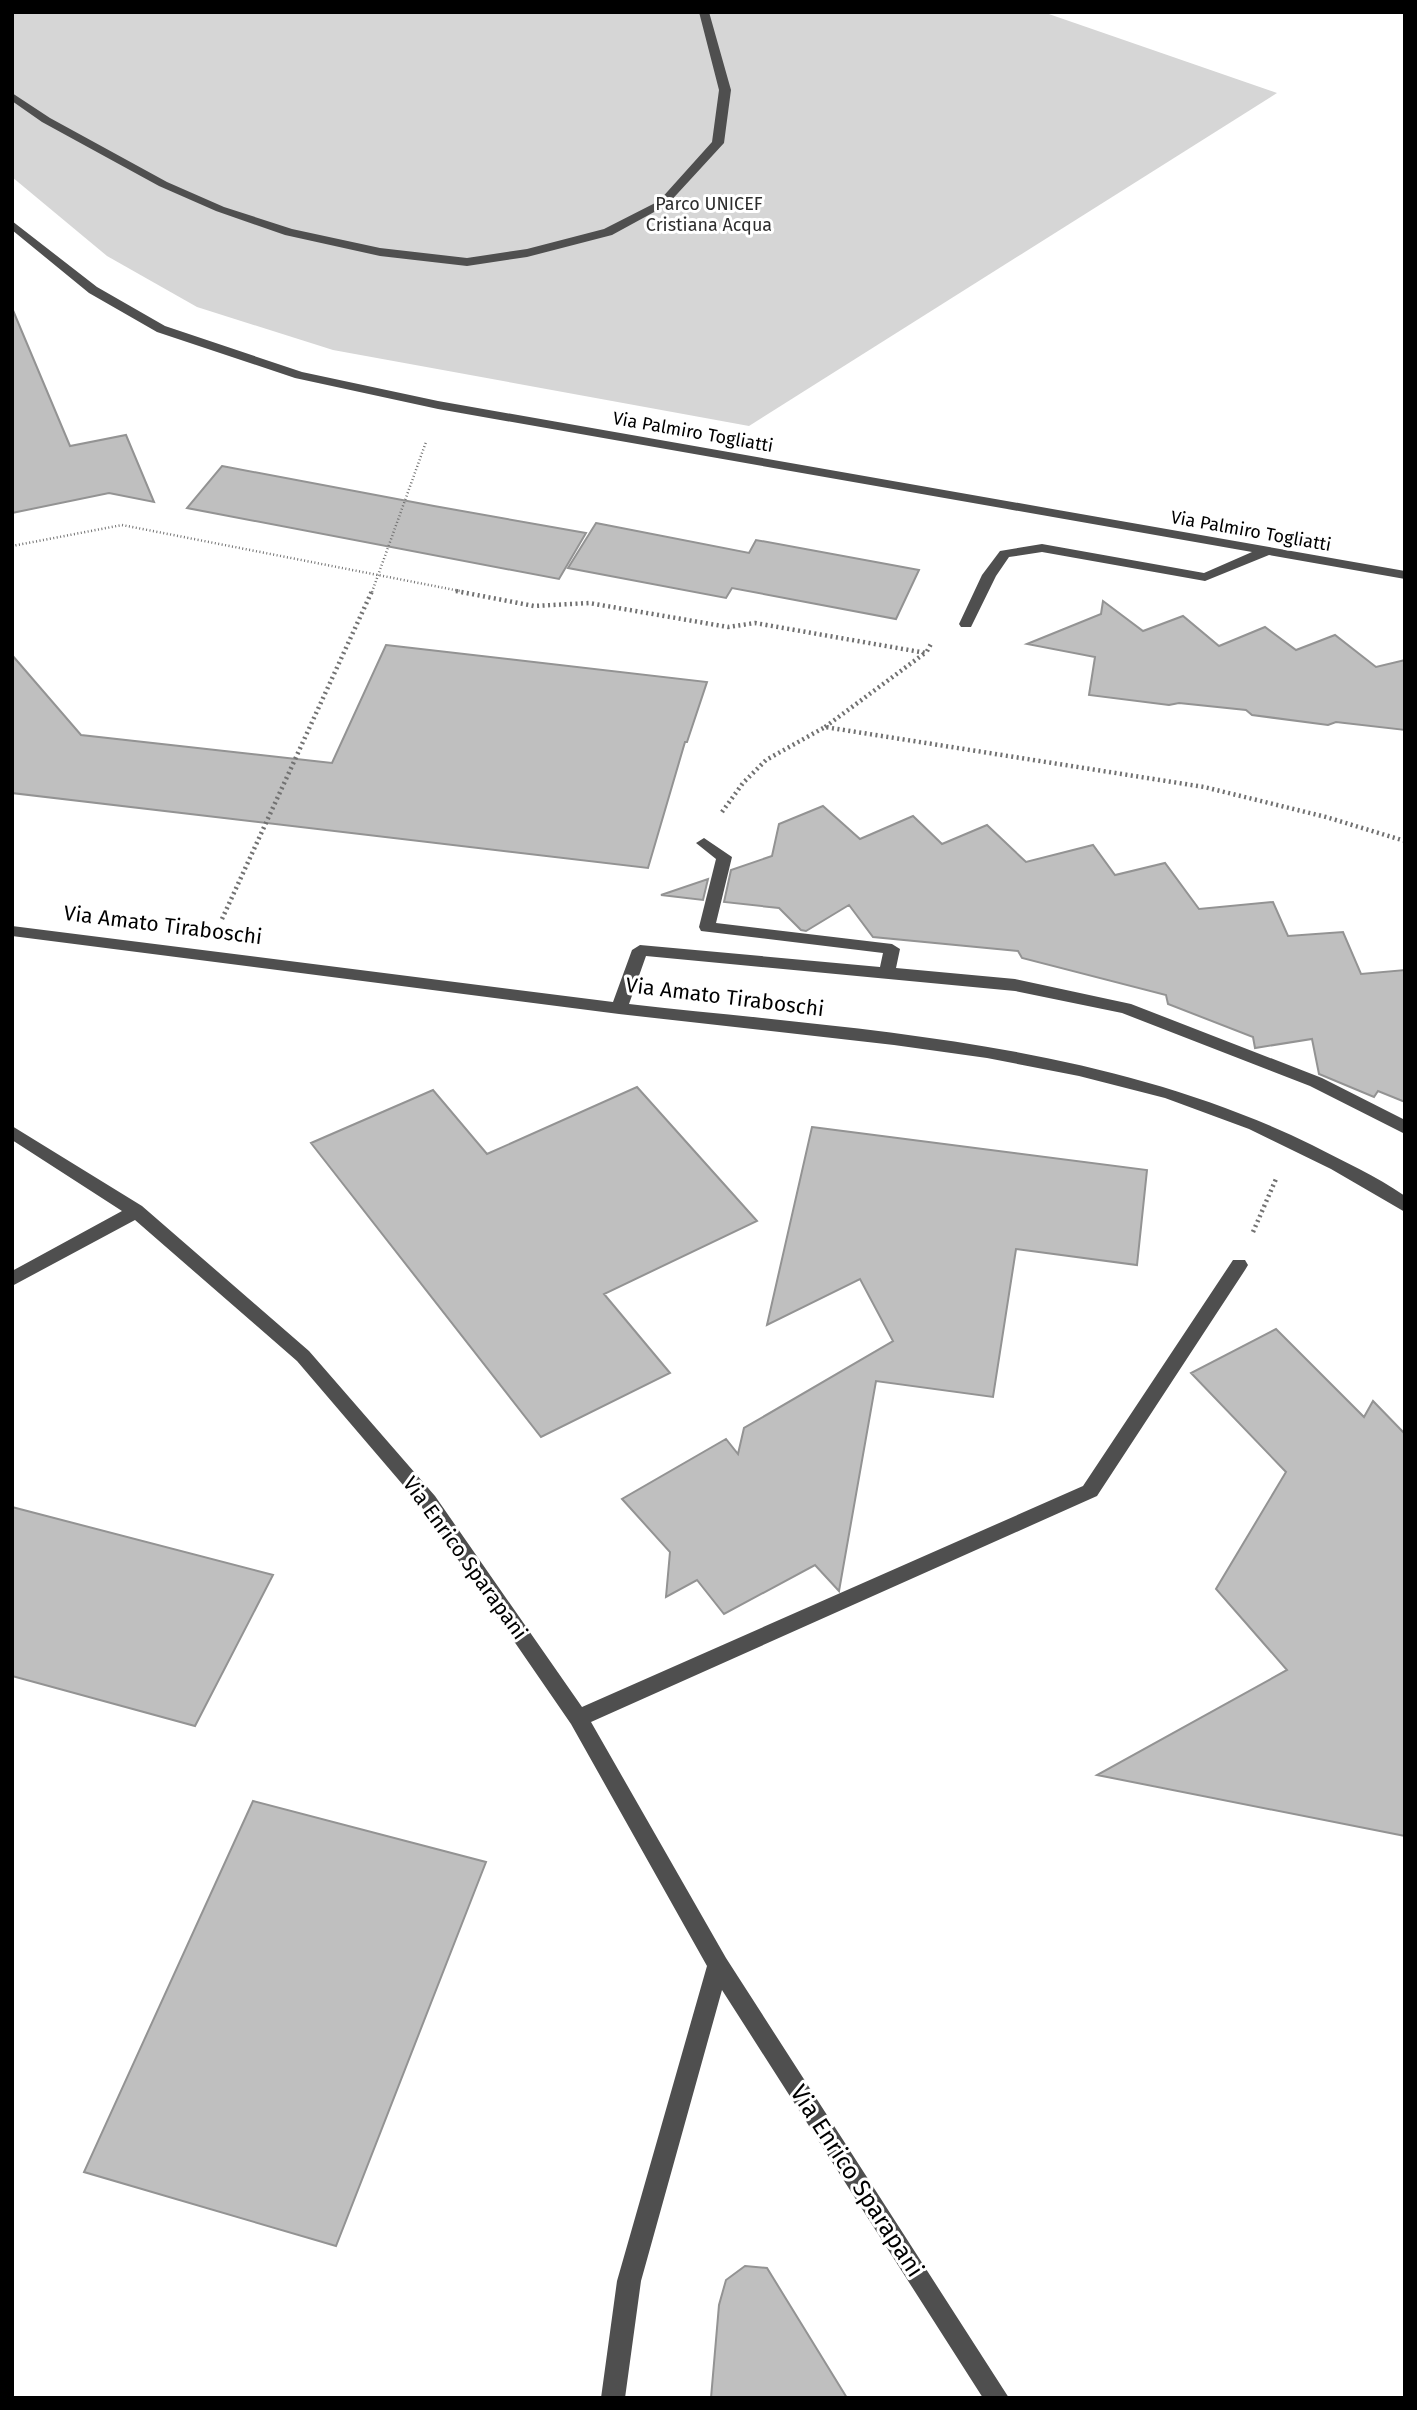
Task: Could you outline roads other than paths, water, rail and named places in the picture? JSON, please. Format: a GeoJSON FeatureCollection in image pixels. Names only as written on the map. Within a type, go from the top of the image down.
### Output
{"type":"FeatureCollection","features":[{"type":"Feature","properties":{"kind":"street"},"geometry":{"type":"LineString","coordinates":[[12,96],[46,120],[163,184],[220,209],[289,232],[380,253],[467,262],[527,253],[608,232],[663,203],[718,144],[725,90],[704,12]]}},
{"type":"Feature","properties":{"kind":"street","name":"Via Palmiro Togliatti"},"geometry":{"type":"LineString","coordinates":[[12,224],[93,290],[160,328],[299,376],[438,405],[1405,575]]}},
{"type":"Feature","properties":{"kind":"street"},"geometry":{"type":"LineString","coordinates":[[966,624],[989,575],[1005,554],[1042,548],[1205,577],[1265,552]]}},
{"type":"Feature","properties":{"kind":"street"},"geometry":{"type":"LineString","coordinates":[[704,843],[724,857],[707,927],[892,949],[887,974]]}},
{"type":"Feature","properties":{"kind":"street","name":"Via Amato Tiraboschi"},"geometry":{"type":"LineString","coordinates":[[12,931],[207,952],[999,1054],[1152,1087],[1293,1140],[1405,1206]]}},
{"type":"Feature","properties":{"kind":"street"},"geometry":{"type":"LineString","coordinates":[[619,1007],[640,950],[1015,985],[1125,1008],[1317,1082],[1405,1128]]}},
{"type":"Feature","properties":{"kind":"street","name":"Via Enrico Sparapani"},"geometry":{"type":"LineString","coordinates":[[12,1132],[136,1211],[303,1356],[428,1501],[578,1718],[718,1965],[997,2398]]}},
{"type":"Feature","properties":{"kind":"street"},"geometry":{"type":"LineString","coordinates":[[12,1279],[136,1211]]}},
{"type":"Feature","properties":{"kind":"street"},"geometry":{"type":"LineString","coordinates":[[578,1718],[1090,1491],[1239,1265]]}},
{"type":"Feature","properties":{"kind":"street"},"geometry":{"type":"LineString","coordinates":[[613,2398],[629,2281],[718,1965]]}},
{"type":"Feature","properties":{"kind":"park label","name":"Parco UNICEF Cristiana Acqua"},"geometry":{"type":"Point","coordinates":[709,214]}}]}
